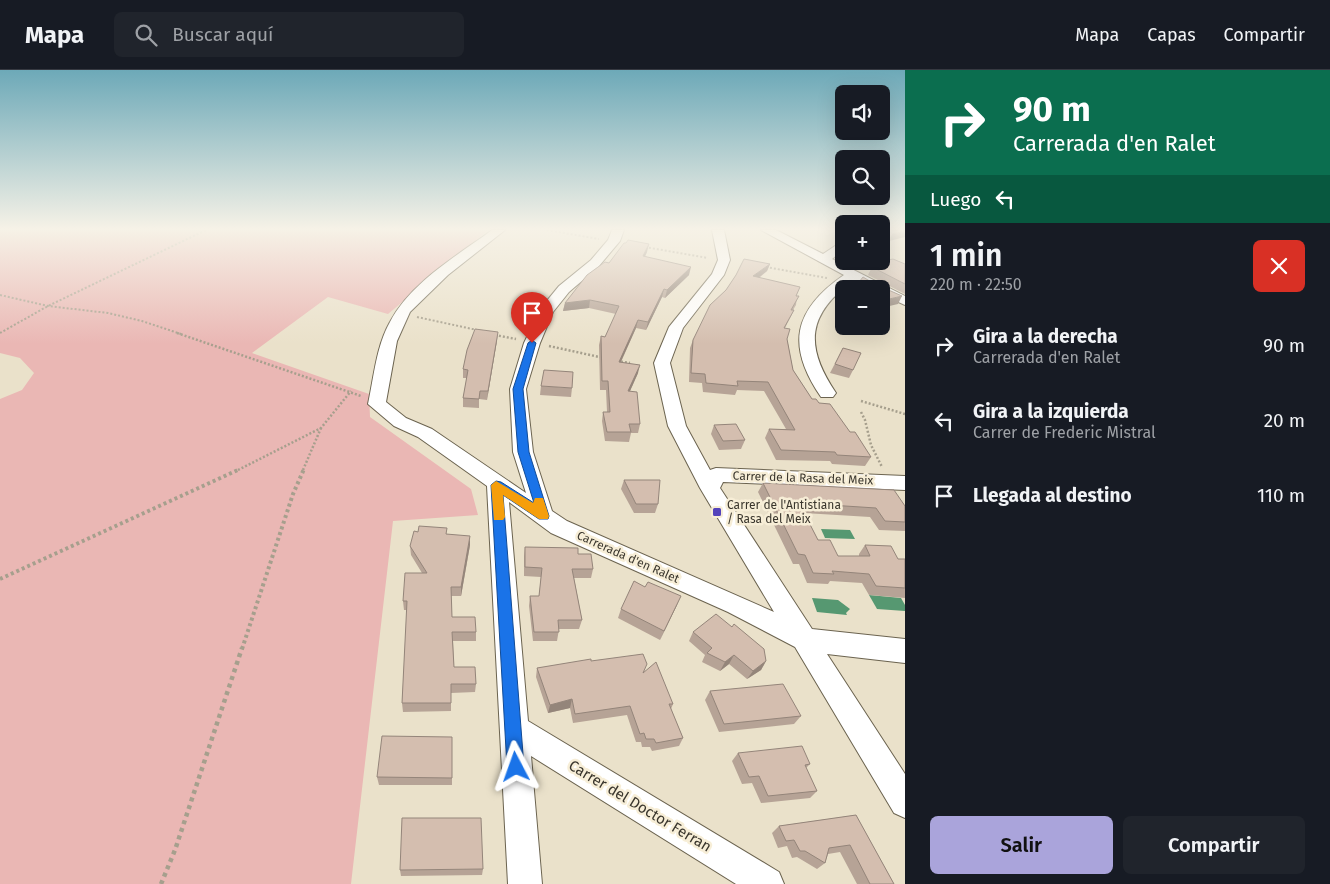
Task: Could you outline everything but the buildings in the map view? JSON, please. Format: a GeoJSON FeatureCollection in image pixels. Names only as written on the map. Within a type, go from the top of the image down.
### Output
{"type":"FeatureCollection","features":[{"type":"Feature","properties":{"kind":"street"},"geometry":{"type":"LineString","coordinates":[[377,404],[387,353],[396,323],[408,303],[452,268]]}},
{"type":"Feature","properties":{"kind":"street"},"geometry":{"type":"LineString","coordinates":[[543,516],[523,452],[518,389],[532,343],[546,311],[564,289],[589,268]]}},
{"type":"Feature","properties":{"kind":"street"},"geometry":{"type":"LineString","coordinates":[[721,268],[718,275],[676,327],[662,363],[677,426],[697,464],[713,481],[806,640],[905,802]]}},
{"type":"Feature","properties":{"kind":"street"},"geometry":{"type":"LineString","coordinates":[[839,268],[863,280]]}},
{"type":"Feature","properties":{"kind":"street"},"geometry":{"type":"LineString","coordinates":[[827,393],[810,364],[806,341],[811,316],[823,299],[853,275]]}},
{"type":"Feature","properties":{"kind":"street"},"geometry":{"type":"LineString","coordinates":[[890,294],[905,301]]}},
{"type":"Feature","properties":{"kind":"street","name":"Carrerada d'en Ralet"},"geometry":{"type":"LineString","coordinates":[[377,404],[400,422],[425,433],[496,485],[559,527],[737,605],[806,640],[905,650]]}},
{"type":"Feature","properties":{"kind":"street","name":"Carrer de la Rasa del Meix"},"geometry":{"type":"LineString","coordinates":[[713,481],[905,483]]}},
{"type":"Feature","properties":{"kind":"street"},"geometry":{"type":"LineString","coordinates":[[496,485],[525,884]]}},
{"type":"Feature","properties":{"kind":"street","name":"Carrer del Doctor Ferran"},"geometry":{"type":"LineString","coordinates":[[513,728],[767,884]]}},
{"type":"Feature","properties":{"kind":"path"},"geometry":{"type":"LineString","coordinates":[[0,333],[48,306],[127,268]]}},
{"type":"Feature","properties":{"kind":"path"},"geometry":{"type":"LineString","coordinates":[[770,268],[810,275]]}},
{"type":"Feature","properties":{"kind":"path"},"geometry":{"type":"LineString","coordinates":[[0,295],[48,306],[108,313],[142,321],[351,391],[377,404]]}},
{"type":"Feature","properties":{"kind":"path"},"geometry":{"type":"LineString","coordinates":[[417,317],[484,332]]}},
{"type":"Feature","properties":{"kind":"path"},"geometry":{"type":"LineString","coordinates":[[494,334],[522,341]]}},
{"type":"Feature","properties":{"kind":"path"},"geometry":{"type":"LineString","coordinates":[[547,346],[639,365]]}},
{"type":"Feature","properties":{"kind":"path"},"geometry":{"type":"LineString","coordinates":[[161,884],[175,850],[293,494],[322,428],[351,391]]}},
{"type":"Feature","properties":{"kind":"path"},"geometry":{"type":"LineString","coordinates":[[861,401],[905,414]]}},
{"type":"Feature","properties":{"kind":"path"},"geometry":{"type":"LineString","coordinates":[[861,412],[866,420],[871,445],[887,475]]}},
{"type":"Feature","properties":{"kind":"path"},"geometry":{"type":"LineString","coordinates":[[0,579],[249,465],[322,428]]}},
{"type":"Feature","properties":{"kind":"shaded area"},"geometry":{"type":"Polygon","coordinates":[[[0,268],[443,268],[388,314],[328,297],[252,353],[369,394],[370,417],[471,489],[478,515],[393,521],[351,884],[0,884],[0,399],[22,390],[34,373],[20,358],[0,353],[0,268]]]}},
{"type":"Feature","properties":{"kind":"shaded area"},"geometry":{"type":"Polygon","coordinates":[[[821,529],[850,530],[855,539],[825,538],[821,529]]]}},
{"type":"Feature","properties":{"kind":"shaded area"},"geometry":{"type":"Polygon","coordinates":[[[869,595],[901,598],[905,605],[905,611],[877,609],[869,595]]]}},
{"type":"Feature","properties":{"kind":"shaded area"},"geometry":{"type":"Polygon","coordinates":[[[812,598],[838,600],[850,609],[846,613],[847,615],[817,612],[812,598]]]}},
{"type":"Feature","properties":{"kind":"slow traffic"},"geometry":{"type":"LineString","coordinates":[[499,517],[496,485],[543,516],[539,501]]}},
{"type":"Feature","properties":{"kind":"place","name":"Carrer de l'Antistiana / Rasa del Meix"},"geometry":{"type":"Point","coordinates":[717,512]}},
{"type":"Feature","properties":{"kind":"route"},"geometry":{"type":"LineString","coordinates":[[516,767],[496,485],[543,516],[523,452],[518,389],[532,343]]}}]}
